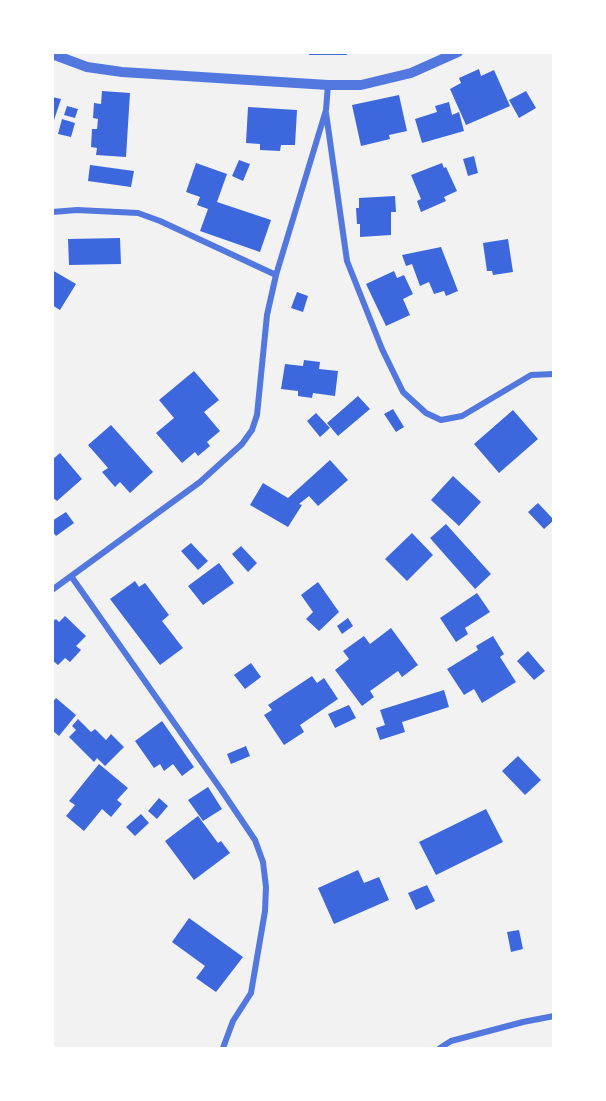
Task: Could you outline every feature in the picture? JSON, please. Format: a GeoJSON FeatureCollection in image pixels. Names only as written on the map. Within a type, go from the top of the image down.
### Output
{"type":"FeatureCollection","features":[{"type":"Feature","properties":{"kind":"street"},"geometry":{"type":"LineString","coordinates":[[52,54],[87,67],[122,72],[361,85],[411,73],[458,52]]}},
{"type":"Feature","properties":{"kind":"street"},"geometry":{"type":"LineString","coordinates":[[52,590],[200,482],[242,444],[252,430],[257,415],[267,315],[276,274],[326,110],[328,85]]}},
{"type":"Feature","properties":{"kind":"street"},"geometry":{"type":"LineString","coordinates":[[326,110],[347,261],[382,349],[403,392],[426,413],[441,420],[462,416],[531,375],[554,374]]}},
{"type":"Feature","properties":{"kind":"street"},"geometry":{"type":"LineString","coordinates":[[52,212],[88,210],[138,213],[276,274]]}},
{"type":"Feature","properties":{"kind":"street"},"geometry":{"type":"LineString","coordinates":[[71,576],[222,791],[255,840],[264,862],[267,887],[265,911],[251,993],[233,1022],[223,1048]]}},
{"type":"Feature","properties":{"kind":"street"},"geometry":{"type":"LineString","coordinates":[[440,1048],[451,1041],[554,1016]]}},
{"type":"Feature","properties":{"kind":"building"},"geometry":{"type":"Polygon","coordinates":[[[309,52],[347,52],[347,55],[309,55],[309,52]]]}},
{"type":"Feature","properties":{"kind":"building"},"geometry":{"type":"Polygon","coordinates":[[[479,69],[481,76],[494,70],[510,106],[466,125],[450,89],[461,83],[459,78],[479,69]]]}},
{"type":"Feature","properties":{"kind":"building"},"geometry":{"type":"Polygon","coordinates":[[[102,91],[130,93],[126,157],[96,155],[97,148],[91,147],[92,129],[97,129],[98,119],[93,118],[94,103],[101,104],[102,91]]]}},
{"type":"Feature","properties":{"kind":"building"},"geometry":{"type":"Polygon","coordinates":[[[526,91],[536,108],[519,118],[509,100],[526,91]]]}},
{"type":"Feature","properties":{"kind":"building"},"geometry":{"type":"Polygon","coordinates":[[[399,95],[407,131],[389,135],[390,139],[361,146],[352,105],[399,95]]]}},
{"type":"Feature","properties":{"kind":"building"},"geometry":{"type":"Polygon","coordinates":[[[52,97],[61,99],[53,123],[52,123],[52,97]]]}},
{"type":"Feature","properties":{"kind":"building"},"geometry":{"type":"Polygon","coordinates":[[[449,102],[452,115],[459,112],[464,131],[422,143],[415,119],[437,112],[435,106],[449,102]]]}},
{"type":"Feature","properties":{"kind":"building"},"geometry":{"type":"Polygon","coordinates":[[[67,106],[78,109],[75,118],[64,115],[67,106]]]}},
{"type":"Feature","properties":{"kind":"building"},"geometry":{"type":"Polygon","coordinates":[[[248,107],[297,110],[295,145],[281,145],[280,151],[260,150],[260,144],[246,143],[248,107]]]}},
{"type":"Feature","properties":{"kind":"building"},"geometry":{"type":"Polygon","coordinates":[[[62,119],[75,123],[71,137],[58,134],[62,119]]]}},
{"type":"Feature","properties":{"kind":"building"},"geometry":{"type":"Polygon","coordinates":[[[474,156],[478,173],[468,176],[463,159],[474,156]]]}},
{"type":"Feature","properties":{"kind":"building"},"geometry":{"type":"Polygon","coordinates":[[[239,160],[250,164],[243,181],[232,176],[239,160]]]}},
{"type":"Feature","properties":{"kind":"building"},"geometry":{"type":"Polygon","coordinates":[[[196,163],[227,174],[217,202],[271,220],[260,252],[200,231],[208,209],[197,205],[200,197],[186,192],[196,163]]]}},
{"type":"Feature","properties":{"kind":"building"},"geometry":{"type":"Polygon","coordinates":[[[442,163],[457,191],[444,197],[446,201],[421,212],[417,201],[421,199],[411,175],[442,163]]]}},
{"type":"Feature","properties":{"kind":"building"},"geometry":{"type":"Polygon","coordinates":[[[90,165],[134,171],[131,187],[88,181],[90,165]]]}},
{"type":"Feature","properties":{"kind":"building"},"geometry":{"type":"Polygon","coordinates":[[[395,196],[396,212],[391,212],[391,235],[360,237],[356,208],[359,208],[359,198],[395,196]]]}},
{"type":"Feature","properties":{"kind":"building"},"geometry":{"type":"Polygon","coordinates":[[[120,238],[121,264],[69,265],[68,239],[120,238]]]}},
{"type":"Feature","properties":{"kind":"building"},"geometry":{"type":"Polygon","coordinates":[[[508,239],[513,272],[493,275],[492,271],[487,271],[483,243],[508,239]]]}},
{"type":"Feature","properties":{"kind":"building"},"geometry":{"type":"Polygon","coordinates":[[[441,247],[458,291],[446,296],[444,291],[434,294],[429,282],[420,286],[412,264],[406,266],[402,255],[441,247]]]}},
{"type":"Feature","properties":{"kind":"building"},"geometry":{"type":"Polygon","coordinates":[[[52,270],[76,284],[60,310],[52,305],[52,270]]]}},
{"type":"Feature","properties":{"kind":"building"},"geometry":{"type":"Polygon","coordinates":[[[394,271],[397,278],[404,275],[413,294],[403,299],[410,315],[386,326],[366,284],[394,271]]]}},
{"type":"Feature","properties":{"kind":"building"},"geometry":{"type":"Polygon","coordinates":[[[297,292],[308,296],[303,312],[291,308],[297,292]]]}},
{"type":"Feature","properties":{"kind":"building"},"geometry":{"type":"Polygon","coordinates":[[[304,360],[320,362],[319,369],[338,371],[335,396],[313,393],[312,398],[298,396],[298,391],[281,389],[285,364],[303,366],[304,360]]]}},
{"type":"Feature","properties":{"kind":"building"},"geometry":{"type":"Polygon","coordinates":[[[194,371],[219,400],[204,412],[220,431],[207,442],[210,446],[198,456],[195,452],[182,463],[156,433],[174,418],[159,400],[194,371]]]}},
{"type":"Feature","properties":{"kind":"building"},"geometry":{"type":"Polygon","coordinates":[[[358,396],[370,409],[338,436],[327,423],[358,396]]]}},
{"type":"Feature","properties":{"kind":"building"},"geometry":{"type":"Polygon","coordinates":[[[393,409],[404,427],[396,432],[384,414],[393,409]]]}},
{"type":"Feature","properties":{"kind":"building"},"geometry":{"type":"Polygon","coordinates":[[[513,410],[538,439],[499,473],[474,444],[513,410]]]}},
{"type":"Feature","properties":{"kind":"building"},"geometry":{"type":"Polygon","coordinates":[[[316,413],[330,428],[320,437],[307,421],[316,413]]]}},
{"type":"Feature","properties":{"kind":"building"},"geometry":{"type":"Polygon","coordinates":[[[111,425],[153,472],[130,493],[120,482],[115,487],[102,472],[108,468],[88,445],[111,425]]]}},
{"type":"Feature","properties":{"kind":"building"},"geometry":{"type":"Polygon","coordinates":[[[60,453],[82,479],[57,501],[52,497],[52,460],[60,453]]]}},
{"type":"Feature","properties":{"kind":"building"},"geometry":{"type":"Polygon","coordinates":[[[330,460],[348,480],[318,506],[309,496],[299,504],[302,505],[288,527],[250,505],[263,483],[288,498],[330,460]]]}},
{"type":"Feature","properties":{"kind":"building"},"geometry":{"type":"Polygon","coordinates":[[[453,476],[481,502],[459,526],[431,500],[453,476]]]}},
{"type":"Feature","properties":{"kind":"building"},"geometry":{"type":"Polygon","coordinates":[[[538,503],[554,520],[544,529],[528,512],[538,503]]]}},
{"type":"Feature","properties":{"kind":"building"},"geometry":{"type":"Polygon","coordinates":[[[66,512],[74,523],[56,536],[52,531],[52,521],[66,512]]]}},
{"type":"Feature","properties":{"kind":"building"},"geometry":{"type":"Polygon","coordinates":[[[446,524],[491,574],[475,589],[430,538],[446,524]]]}},
{"type":"Feature","properties":{"kind":"building"},"geometry":{"type":"Polygon","coordinates":[[[412,533],[433,555],[407,581],[385,559],[412,533]]]}},
{"type":"Feature","properties":{"kind":"building"},"geometry":{"type":"Polygon","coordinates":[[[191,543],[208,561],[198,570],[181,551],[191,543]]]}},
{"type":"Feature","properties":{"kind":"building"},"geometry":{"type":"Polygon","coordinates":[[[241,546],[257,563],[248,572],[232,554],[241,546]]]}},
{"type":"Feature","properties":{"kind":"building"},"geometry":{"type":"Polygon","coordinates":[[[219,563],[234,583],[203,605],[188,586],[219,563]]]}},
{"type":"Feature","properties":{"kind":"building"},"geometry":{"type":"Polygon","coordinates":[[[135,581],[139,587],[145,583],[169,615],[162,621],[183,648],[160,665],[110,599],[135,581]]]}},
{"type":"Feature","properties":{"kind":"building"},"geometry":{"type":"Polygon","coordinates":[[[318,582],[339,612],[319,631],[306,619],[313,612],[301,595],[318,582]]]}},
{"type":"Feature","properties":{"kind":"building"},"geometry":{"type":"Polygon","coordinates":[[[477,593],[490,612],[465,628],[468,634],[456,642],[440,618],[477,593]]]}},
{"type":"Feature","properties":{"kind":"building"},"geometry":{"type":"Polygon","coordinates":[[[65,616],[86,636],[76,646],[81,650],[70,662],[65,658],[58,665],[52,660],[52,622],[56,619],[59,622],[65,616]]]}},
{"type":"Feature","properties":{"kind":"building"},"geometry":{"type":"Polygon","coordinates":[[[348,618],[353,626],[342,634],[337,626],[348,618]]]}},
{"type":"Feature","properties":{"kind":"building"},"geometry":{"type":"Polygon","coordinates":[[[391,628],[418,665],[402,677],[398,671],[370,691],[374,697],[362,706],[335,670],[349,659],[343,651],[364,636],[370,644],[391,628]]]}},
{"type":"Feature","properties":{"kind":"building"},"geometry":{"type":"Polygon","coordinates":[[[493,636],[504,654],[500,657],[516,682],[482,703],[474,689],[464,695],[447,669],[478,650],[476,646],[493,636]]]}},
{"type":"Feature","properties":{"kind":"building"},"geometry":{"type":"Polygon","coordinates":[[[528,651],[545,671],[534,680],[517,661],[528,651]]]}},
{"type":"Feature","properties":{"kind":"building"},"geometry":{"type":"Polygon","coordinates":[[[251,663],[261,677],[245,689],[234,675],[251,663]]]}},
{"type":"Feature","properties":{"kind":"building"},"geometry":{"type":"Polygon","coordinates":[[[312,676],[317,683],[324,678],[338,699],[300,725],[304,732],[284,745],[264,715],[272,710],[268,705],[312,676]]]}},
{"type":"Feature","properties":{"kind":"building"},"geometry":{"type":"Polygon","coordinates":[[[444,690],[449,707],[402,722],[405,732],[380,740],[376,728],[385,725],[380,710],[444,690]]]}},
{"type":"Feature","properties":{"kind":"building"},"geometry":{"type":"Polygon","coordinates":[[[56,698],[76,715],[59,736],[52,730],[54,719],[52,718],[52,703],[56,698]]]}},
{"type":"Feature","properties":{"kind":"building"},"geometry":{"type":"Polygon","coordinates":[[[349,705],[356,718],[335,728],[328,714],[349,705]]]}},
{"type":"Feature","properties":{"kind":"building"},"geometry":{"type":"Polygon","coordinates":[[[78,719],[91,732],[95,729],[106,740],[111,734],[124,747],[105,766],[97,758],[94,762],[69,737],[76,730],[72,726],[78,719]]]}},
{"type":"Feature","properties":{"kind":"building"},"geometry":{"type":"Polygon","coordinates":[[[162,721],[194,767],[182,776],[173,764],[164,771],[160,764],[154,768],[135,741],[162,721]]]}},
{"type":"Feature","properties":{"kind":"building"},"geometry":{"type":"Polygon","coordinates":[[[246,746],[250,756],[231,764],[227,754],[246,746]]]}},
{"type":"Feature","properties":{"kind":"building"},"geometry":{"type":"Polygon","coordinates":[[[518,756],[541,780],[525,795],[502,771],[518,756]]]}},
{"type":"Feature","properties":{"kind":"building"},"geometry":{"type":"Polygon","coordinates":[[[99,764],[128,788],[117,800],[122,804],[111,817],[102,809],[84,831],[66,816],[75,805],[69,801],[99,764]]]}},
{"type":"Feature","properties":{"kind":"building"},"geometry":{"type":"Polygon","coordinates":[[[208,787],[222,809],[203,821],[188,800],[208,787]]]}},
{"type":"Feature","properties":{"kind":"building"},"geometry":{"type":"Polygon","coordinates":[[[159,798],[168,806],[157,819],[148,811],[159,798]]]}},
{"type":"Feature","properties":{"kind":"building"},"geometry":{"type":"Polygon","coordinates":[[[486,809],[503,842],[436,875],[419,842],[486,809]]]}},
{"type":"Feature","properties":{"kind":"building"},"geometry":{"type":"Polygon","coordinates":[[[141,814],[149,823],[135,836],[126,827],[141,814]]]}},
{"type":"Feature","properties":{"kind":"building"},"geometry":{"type":"Polygon","coordinates":[[[198,816],[218,843],[221,841],[230,853],[194,880],[165,841],[198,816]]]}},
{"type":"Feature","properties":{"kind":"building"},"geometry":{"type":"Polygon","coordinates":[[[358,870],[364,883],[379,877],[389,900],[334,924],[318,888],[358,870]]]}},
{"type":"Feature","properties":{"kind":"building"},"geometry":{"type":"Polygon","coordinates":[[[427,885],[435,901],[416,910],[408,893],[427,885]]]}},
{"type":"Feature","properties":{"kind":"building"},"geometry":{"type":"Polygon","coordinates":[[[189,918],[243,957],[216,992],[196,978],[205,966],[172,942],[189,918]]]}},
{"type":"Feature","properties":{"kind":"building"},"geometry":{"type":"Polygon","coordinates":[[[519,930],[523,949],[511,952],[507,932],[519,930]]]}}]}
